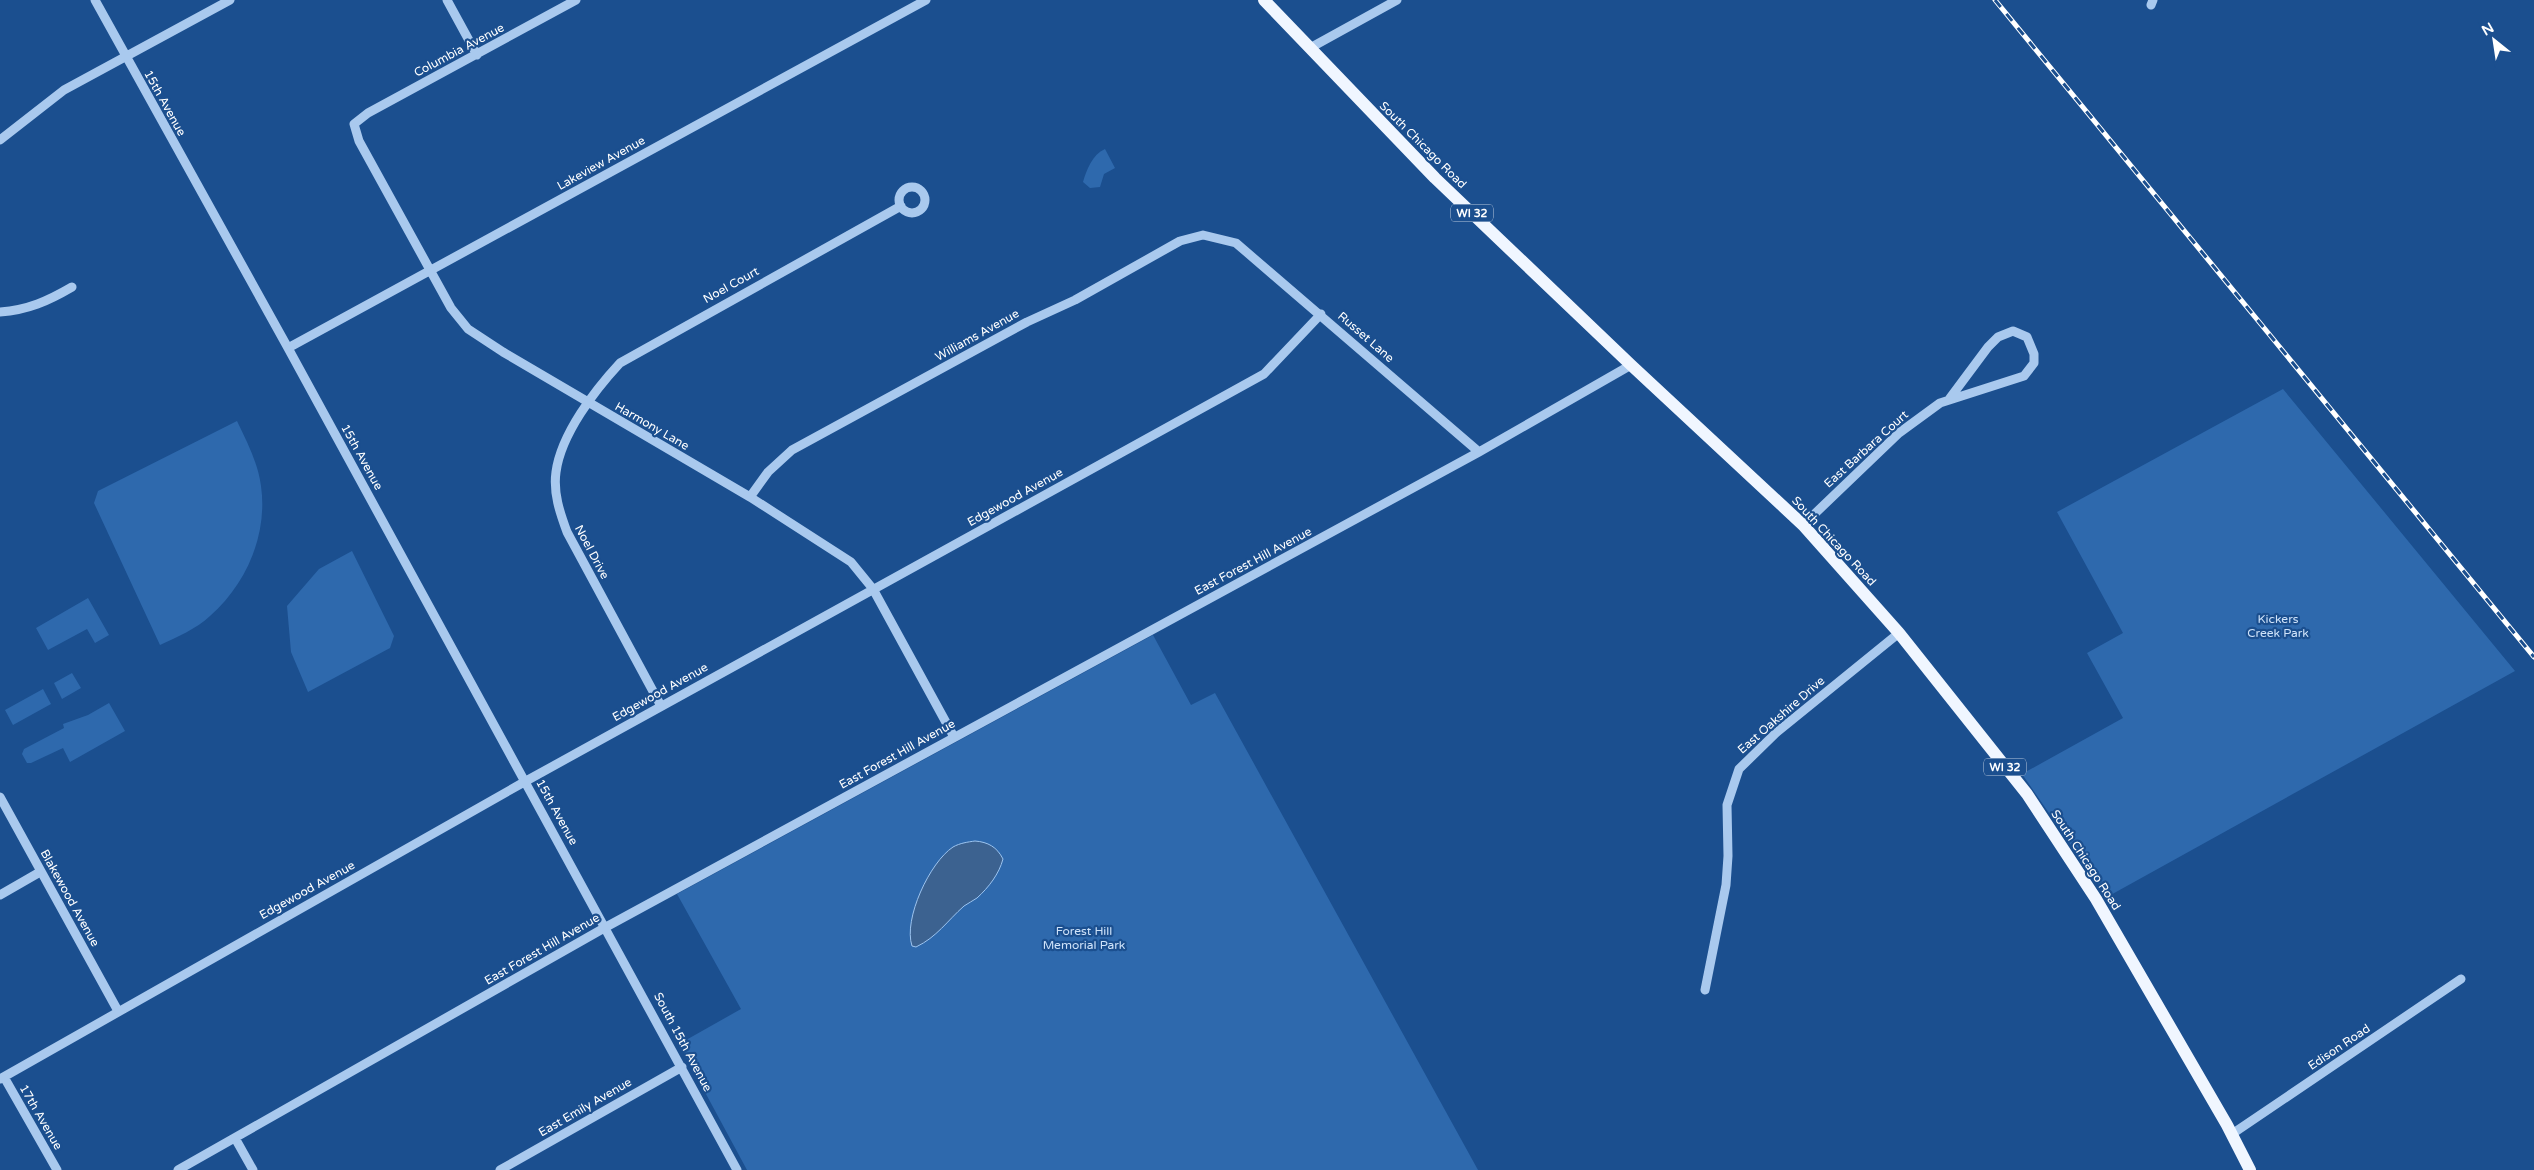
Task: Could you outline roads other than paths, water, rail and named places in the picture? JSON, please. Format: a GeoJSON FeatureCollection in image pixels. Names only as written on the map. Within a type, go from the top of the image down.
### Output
{"type":"FeatureCollection","features":[{"type":"Feature","properties":{"kind":"main road","name":"South Chicago Road"},"geometry":{"type":"LineString","coordinates":[[1264,0],[1435,178],[1631,365],[1803,525],[1899,633],[2032,802],[2096,899],[2232,1134],[2250,1170]]}},
{"type":"Feature","properties":{"kind":"street","name":"15th Avenue"},"geometry":{"type":"LineString","coordinates":[[94,0],[288,348],[606,927]]}},
{"type":"Feature","properties":{"kind":"street"},"geometry":{"type":"LineString","coordinates":[[0,140],[64,90],[230,0]]}},
{"type":"Feature","properties":{"kind":"street"},"geometry":{"type":"LineString","coordinates":[[447,0],[476,55]]}},
{"type":"Feature","properties":{"kind":"street","name":"Columbia Avenue"},"geometry":{"type":"LineString","coordinates":[[354,124],[368,113],[576,0]]}},
{"type":"Feature","properties":{"kind":"street","name":"Lakeview Avenue"},"geometry":{"type":"LineString","coordinates":[[288,348],[926,0]]}},
{"type":"Feature","properties":{"kind":"street"},"geometry":{"type":"LineString","coordinates":[[1310,48],[1397,0]]}},
{"type":"Feature","properties":{"kind":"street","name":"Harmony Lane"},"geometry":{"type":"LineString","coordinates":[[354,124],[359,141],[429,270],[451,308],[468,329],[588,404],[750,497],[851,562],[873,589],[954,737]]}},
{"type":"Feature","properties":{"kind":"street","name":"Noel Court"},"geometry":{"type":"LineString","coordinates":[[588,404],[603,382],[620,363],[637,352],[901,206]]}},
{"type":"Feature","properties":{"kind":"street","name":"Williams Avenue"},"geometry":{"type":"LineString","coordinates":[[750,497],[768,472],[792,450],[1027,322],[1075,300],[1180,241],[1203,235],[1236,243]]}},
{"type":"Feature","properties":{"kind":"street","name":"Russet Lane"},"geometry":{"type":"LineString","coordinates":[[1236,243],[1321,314],[1479,452]]}},
{"type":"Feature","properties":{"kind":"street"},"geometry":{"type":"LineString","coordinates":[[0,312],[20,311],[45,303],[72,288]]}},
{"type":"Feature","properties":{"kind":"street","name":"Edgewood Avenue"},"geometry":{"type":"LineString","coordinates":[[2,1078],[661,706],[1264,374],[1321,314]]}},
{"type":"Feature","properties":{"kind":"street","name":"East Barbara Court"},"geometry":{"type":"LineString","coordinates":[[1803,525],[1899,433],[1940,403],[1950,398],[2024,376],[2029,372],[2034,359],[2032,344],[2027,337],[2013,331],[1998,337],[1950,398]]}},
{"type":"Feature","properties":{"kind":"street","name":"East Forest Hill Avenue"},"geometry":{"type":"LineString","coordinates":[[178,1170],[606,927],[1479,452],[1631,365]]}},
{"type":"Feature","properties":{"kind":"street","name":"Noel Drive"},"geometry":{"type":"LineString","coordinates":[[588,404],[568,436],[556,472],[556,502],[567,532],[661,706]]}},
{"type":"Feature","properties":{"kind":"street","name":"East Oakshire Drive"},"geometry":{"type":"LineString","coordinates":[[1706,990],[1726,885],[1728,856],[1726,805],[1739,769],[1777,732],[1899,633]]}},
{"type":"Feature","properties":{"kind":"street","name":"Blakewood Avenue"},"geometry":{"type":"LineString","coordinates":[[0,797],[118,1011]]}},
{"type":"Feature","properties":{"kind":"street"},"geometry":{"type":"LineString","coordinates":[[0,895],[40,872]]}},
{"type":"Feature","properties":{"kind":"street","name":"South 15th Avenue"},"geometry":{"type":"LineString","coordinates":[[606,927],[737,1170]]}},
{"type":"Feature","properties":{"kind":"street","name":"Edison Road"},"geometry":{"type":"LineString","coordinates":[[2232,1134],[2461,979]]}},
{"type":"Feature","properties":{"kind":"street","name":"East Emily Avenue"},"geometry":{"type":"LineString","coordinates":[[500,1170],[682,1067]]}},
{"type":"Feature","properties":{"kind":"street","name":"17th Avenue"},"geometry":{"type":"LineString","coordinates":[[2,1078],[57,1170]]}},
{"type":"Feature","properties":{"kind":"street"},"geometry":{"type":"LineString","coordinates":[[234,1138],[253,1170]]}},
{"type":"Feature","properties":{"kind":"railway"},"geometry":{"type":"LineString","coordinates":[[1995,0],[2534,657]]}},
{"type":"Feature","properties":{"kind":"park label","name":"Kickers Creek Park"},"geometry":{"type":"Point","coordinates":[2278,626]}},
{"type":"Feature","properties":{"kind":"park label","name":"Forest Hill Memorial Park"},"geometry":{"type":"Point","coordinates":[1084,938]}}]}
